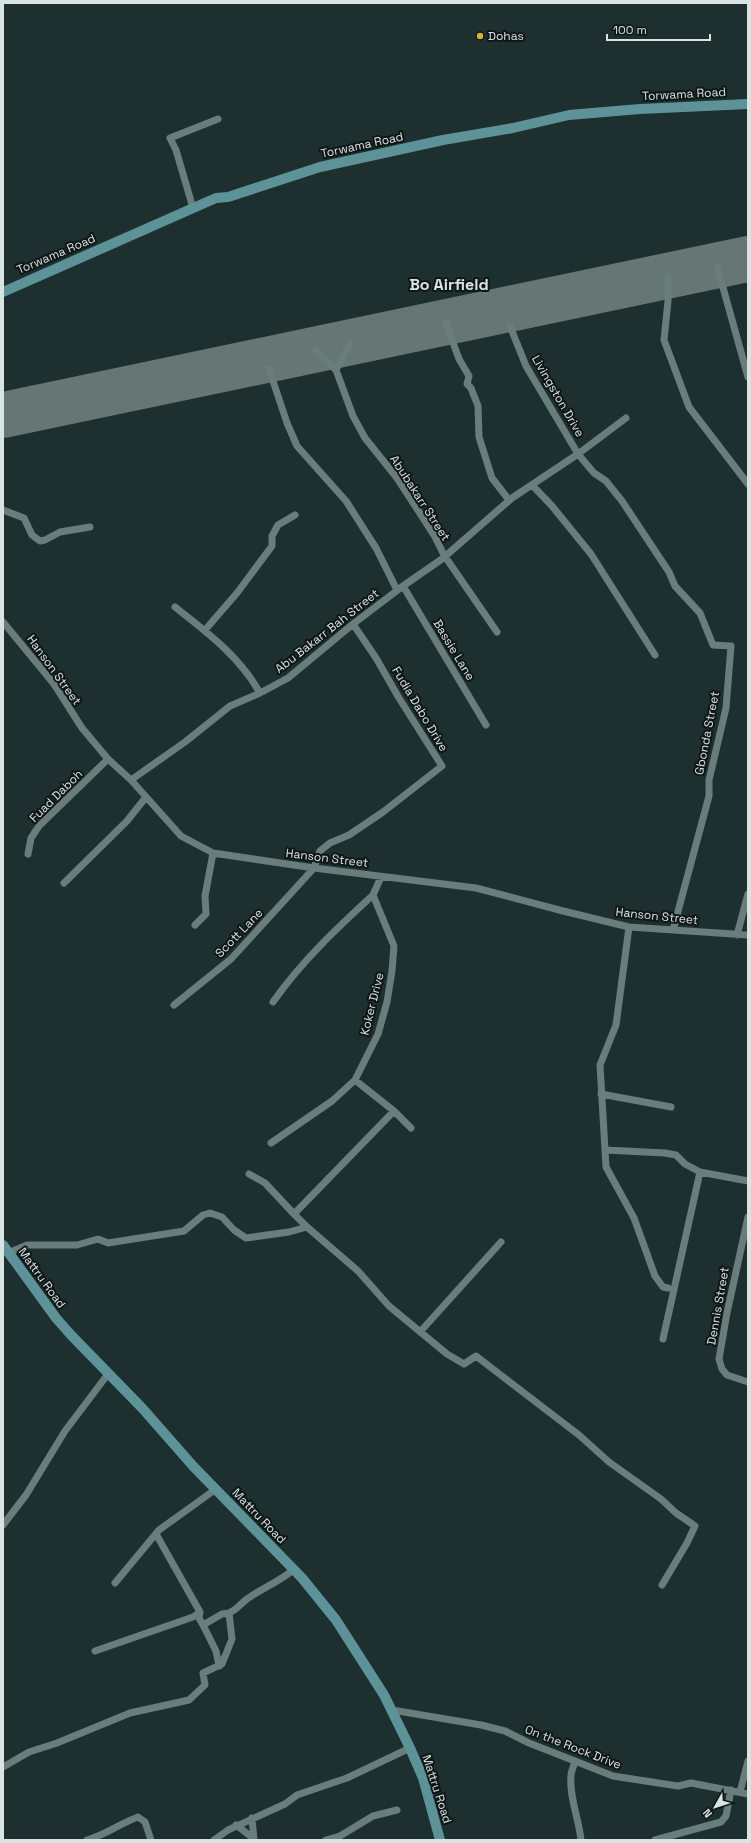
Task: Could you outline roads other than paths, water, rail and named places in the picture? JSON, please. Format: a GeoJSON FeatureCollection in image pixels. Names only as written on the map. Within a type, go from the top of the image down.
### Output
{"type":"FeatureCollection","features":[{"type":"Feature","properties":{"kind":"main road","name":"Torwama Road"},"geometry":{"type":"LineString","coordinates":[[3,292],[216,198],[228,196],[320,167],[442,140],[514,128],[569,115],[640,109],[748,104]]}},
{"type":"Feature","properties":{"kind":"main road","name":"Mattru Road"},"geometry":{"type":"LineString","coordinates":[[6,1249],[56,1318],[162,1429],[216,1490],[293,1570],[336,1620],[354,1646],[392,1710],[410,1748],[422,1778],[440,1840]]}},
{"type":"Feature","properties":{"kind":"street"},"geometry":{"type":"LineString","coordinates":[[193,208],[176,150],[170,138],[218,119]]}},
{"type":"Feature","properties":{"kind":"street"},"geometry":{"type":"LineString","coordinates":[[717,266],[748,378]]}},
{"type":"Feature","properties":{"kind":"street"},"geometry":{"type":"LineString","coordinates":[[668,276],[668,301],[664,340],[689,407],[748,484]]}},
{"type":"Feature","properties":{"kind":"street"},"geometry":{"type":"LineString","coordinates":[[446,322],[459,360],[469,376],[468,384],[478,406],[481,445],[493,479],[509,500]]}},
{"type":"Feature","properties":{"kind":"street","name":"Livingston Drive"},"geometry":{"type":"LineString","coordinates":[[510,326],[526,366],[578,454]]}},
{"type":"Feature","properties":{"kind":"street"},"geometry":{"type":"LineString","coordinates":[[316,350],[336,370],[350,343]]}},
{"type":"Feature","properties":{"kind":"street","name":"Bassie Lane"},"geometry":{"type":"LineString","coordinates":[[269,369],[287,423],[297,446],[346,501],[486,725]]}},
{"type":"Feature","properties":{"kind":"street","name":"Abubakarr Street"},"geometry":{"type":"LineString","coordinates":[[336,370],[353,416],[365,438],[397,478],[434,535],[444,555],[497,632]]}},
{"type":"Feature","properties":{"kind":"street","name":"Abu Bakarr Bah Street"},"geometry":{"type":"LineString","coordinates":[[131,780],[185,742],[230,706],[283,681],[306,665],[353,624],[400,588],[442,559],[444,555],[509,500],[578,454],[626,418]]}},
{"type":"Feature","properties":{"kind":"street","name":"Gbonda Street"},"geometry":{"type":"LineString","coordinates":[[578,454],[594,473],[606,481],[622,501],[669,572],[675,586],[700,613],[713,644],[731,646],[726,708],[709,780],[709,796],[673,930]]}},
{"type":"Feature","properties":{"kind":"street"},"geometry":{"type":"LineString","coordinates":[[532,485],[552,506],[591,554],[655,655]]}},
{"type":"Feature","properties":{"kind":"street"},"geometry":{"type":"LineString","coordinates":[[3,510],[24,518],[32,535],[40,541],[60,532],[90,527]]}},
{"type":"Feature","properties":{"kind":"street"},"geometry":{"type":"LineString","coordinates":[[205,630],[237,593],[272,546],[272,536],[278,525],[295,515]]}},
{"type":"Feature","properties":{"kind":"street"},"geometry":{"type":"LineString","coordinates":[[175,607],[205,630],[250,675],[260,693]]}},
{"type":"Feature","properties":{"kind":"street","name":"Hanson Street"},"geometry":{"type":"LineString","coordinates":[[3,622],[54,684],[82,728],[108,759],[131,780],[181,836],[213,853],[314,868],[476,888],[563,912],[629,927],[748,935]]}},
{"type":"Feature","properties":{"kind":"street","name":"Fudia Dabo Drive"},"geometry":{"type":"LineString","coordinates":[[314,868],[320,850],[330,843],[349,835],[377,816],[442,766],[399,698],[376,658],[353,624]]}},
{"type":"Feature","properties":{"kind":"street","name":"Fuad Daboh"},"geometry":{"type":"LineString","coordinates":[[28,854],[31,838],[39,826],[108,759]]}},
{"type":"Feature","properties":{"kind":"street"},"geometry":{"type":"LineString","coordinates":[[64,883],[127,821],[146,798]]}},
{"type":"Feature","properties":{"kind":"street"},"geometry":{"type":"LineString","coordinates":[[195,925],[206,914],[205,896],[213,853]]}},
{"type":"Feature","properties":{"kind":"street","name":"Scott Lane"},"geometry":{"type":"LineString","coordinates":[[174,1005],[231,959],[314,868]]}},
{"type":"Feature","properties":{"kind":"street"},"geometry":{"type":"LineString","coordinates":[[273,1002],[288,980],[336,929],[373,895],[381,876]]}},
{"type":"Feature","properties":{"kind":"street"},"geometry":{"type":"LineString","coordinates":[[737,935],[748,894]]}},
{"type":"Feature","properties":{"kind":"street","name":"Koker Drive"},"geometry":{"type":"LineString","coordinates":[[271,1143],[332,1101],[355,1080],[378,1034],[387,1002],[394,946],[373,895]]}},
{"type":"Feature","properties":{"kind":"street"},"geometry":{"type":"LineString","coordinates":[[629,927],[616,1025],[600,1065],[606,1167],[634,1218],[655,1276],[663,1287],[668,1288]]}},
{"type":"Feature","properties":{"kind":"street"},"geometry":{"type":"LineString","coordinates":[[355,1080],[394,1111],[411,1128]]}},
{"type":"Feature","properties":{"kind":"street"},"geometry":{"type":"LineString","coordinates":[[602,1094],[671,1108]]}},
{"type":"Feature","properties":{"kind":"street"},"geometry":{"type":"LineString","coordinates":[[294,1214],[394,1111]]}},
{"type":"Feature","properties":{"kind":"street"},"geometry":{"type":"LineString","coordinates":[[605,1150],[665,1153],[676,1156],[685,1164],[700,1172],[748,1181]]}},
{"type":"Feature","properties":{"kind":"street"},"geometry":{"type":"LineString","coordinates":[[663,1339],[700,1172]]}},
{"type":"Feature","properties":{"kind":"street"},"geometry":{"type":"LineString","coordinates":[[248,1174],[265,1184],[307,1227],[358,1271],[389,1306],[447,1354],[464,1364],[476,1356],[579,1436],[609,1462],[661,1499],[676,1513],[695,1526],[687,1543],[662,1585]]}},
{"type":"Feature","properties":{"kind":"street"},"geometry":{"type":"LineString","coordinates":[[6,1249],[27,1245],[77,1245],[98,1239],[108,1243],[184,1231],[203,1215],[210,1213],[222,1217],[234,1230],[246,1238],[261,1237],[307,1227]]}},
{"type":"Feature","properties":{"kind":"street","name":"Dennis Street"},"geometry":{"type":"LineString","coordinates":[[748,1217],[728,1306],[719,1359],[722,1369],[727,1375],[748,1382]]}},
{"type":"Feature","properties":{"kind":"street"},"geometry":{"type":"LineString","coordinates":[[420,1332],[501,1242]]}},
{"type":"Feature","properties":{"kind":"street"},"geometry":{"type":"LineString","coordinates":[[3,1525],[26,1495],[65,1431],[108,1374]]}},
{"type":"Feature","properties":{"kind":"street"},"geometry":{"type":"LineString","coordinates":[[115,1583],[160,1530],[216,1490]]}},
{"type":"Feature","properties":{"kind":"street"},"geometry":{"type":"LineString","coordinates":[[156,1534],[200,1612],[198,1618],[216,1651],[220,1666]]}},
{"type":"Feature","properties":{"kind":"street"},"geometry":{"type":"LineString","coordinates":[[203,1625],[222,1614],[234,1611],[246,1600],[276,1583],[293,1570]]}},
{"type":"Feature","properties":{"kind":"street"},"geometry":{"type":"LineString","coordinates":[[95,1651],[192,1617],[200,1612]]}},
{"type":"Feature","properties":{"kind":"street"},"geometry":{"type":"LineString","coordinates":[[3,1767],[29,1752],[58,1743],[130,1713],[190,1700],[205,1685],[203,1673],[220,1666],[232,1639],[230,1613]]}},
{"type":"Feature","properties":{"kind":"street","name":"On the Rock Drive"},"geometry":{"type":"LineString","coordinates":[[392,1710],[480,1725],[499,1730],[613,1776],[678,1786],[691,1782],[748,1794]]}},
{"type":"Feature","properties":{"kind":"street"},"geometry":{"type":"LineString","coordinates":[[214,1840],[236,1826],[285,1804],[297,1796],[347,1778],[410,1748]]}},
{"type":"Feature","properties":{"kind":"street"},"geometry":{"type":"LineString","coordinates":[[575,1761],[571,1776],[571,1791],[580,1823],[581,1840]]}},
{"type":"Feature","properties":{"kind":"street"},"geometry":{"type":"LineString","coordinates":[[740,1792],[748,1761]]}},
{"type":"Feature","properties":{"kind":"street"},"geometry":{"type":"LineString","coordinates":[[655,1840],[721,1822],[726,1816],[731,1790]]}},
{"type":"Feature","properties":{"kind":"street"},"geometry":{"type":"LineString","coordinates":[[326,1840],[340,1836],[373,1816],[397,1810]]}},
{"type":"Feature","properties":{"kind":"street"},"geometry":{"type":"LineString","coordinates":[[87,1840],[107,1833],[118,1825],[138,1817],[145,1822],[151,1840]]}},
{"type":"Feature","properties":{"kind":"street"},"geometry":{"type":"LineString","coordinates":[[252,1818],[254,1824],[253,1839]]}},
{"type":"Feature","properties":{"kind":"street"},"geometry":{"type":"LineString","coordinates":[[236,1826],[253,1839]]}},
{"type":"Feature","properties":{"kind":"place","name":"Dohas"},"geometry":{"type":"Point","coordinates":[480,36]}},
{"type":"Feature","properties":{"kind":"district","name":"Bo Airfield"},"geometry":{"type":"Point","coordinates":[449,284]}}]}
